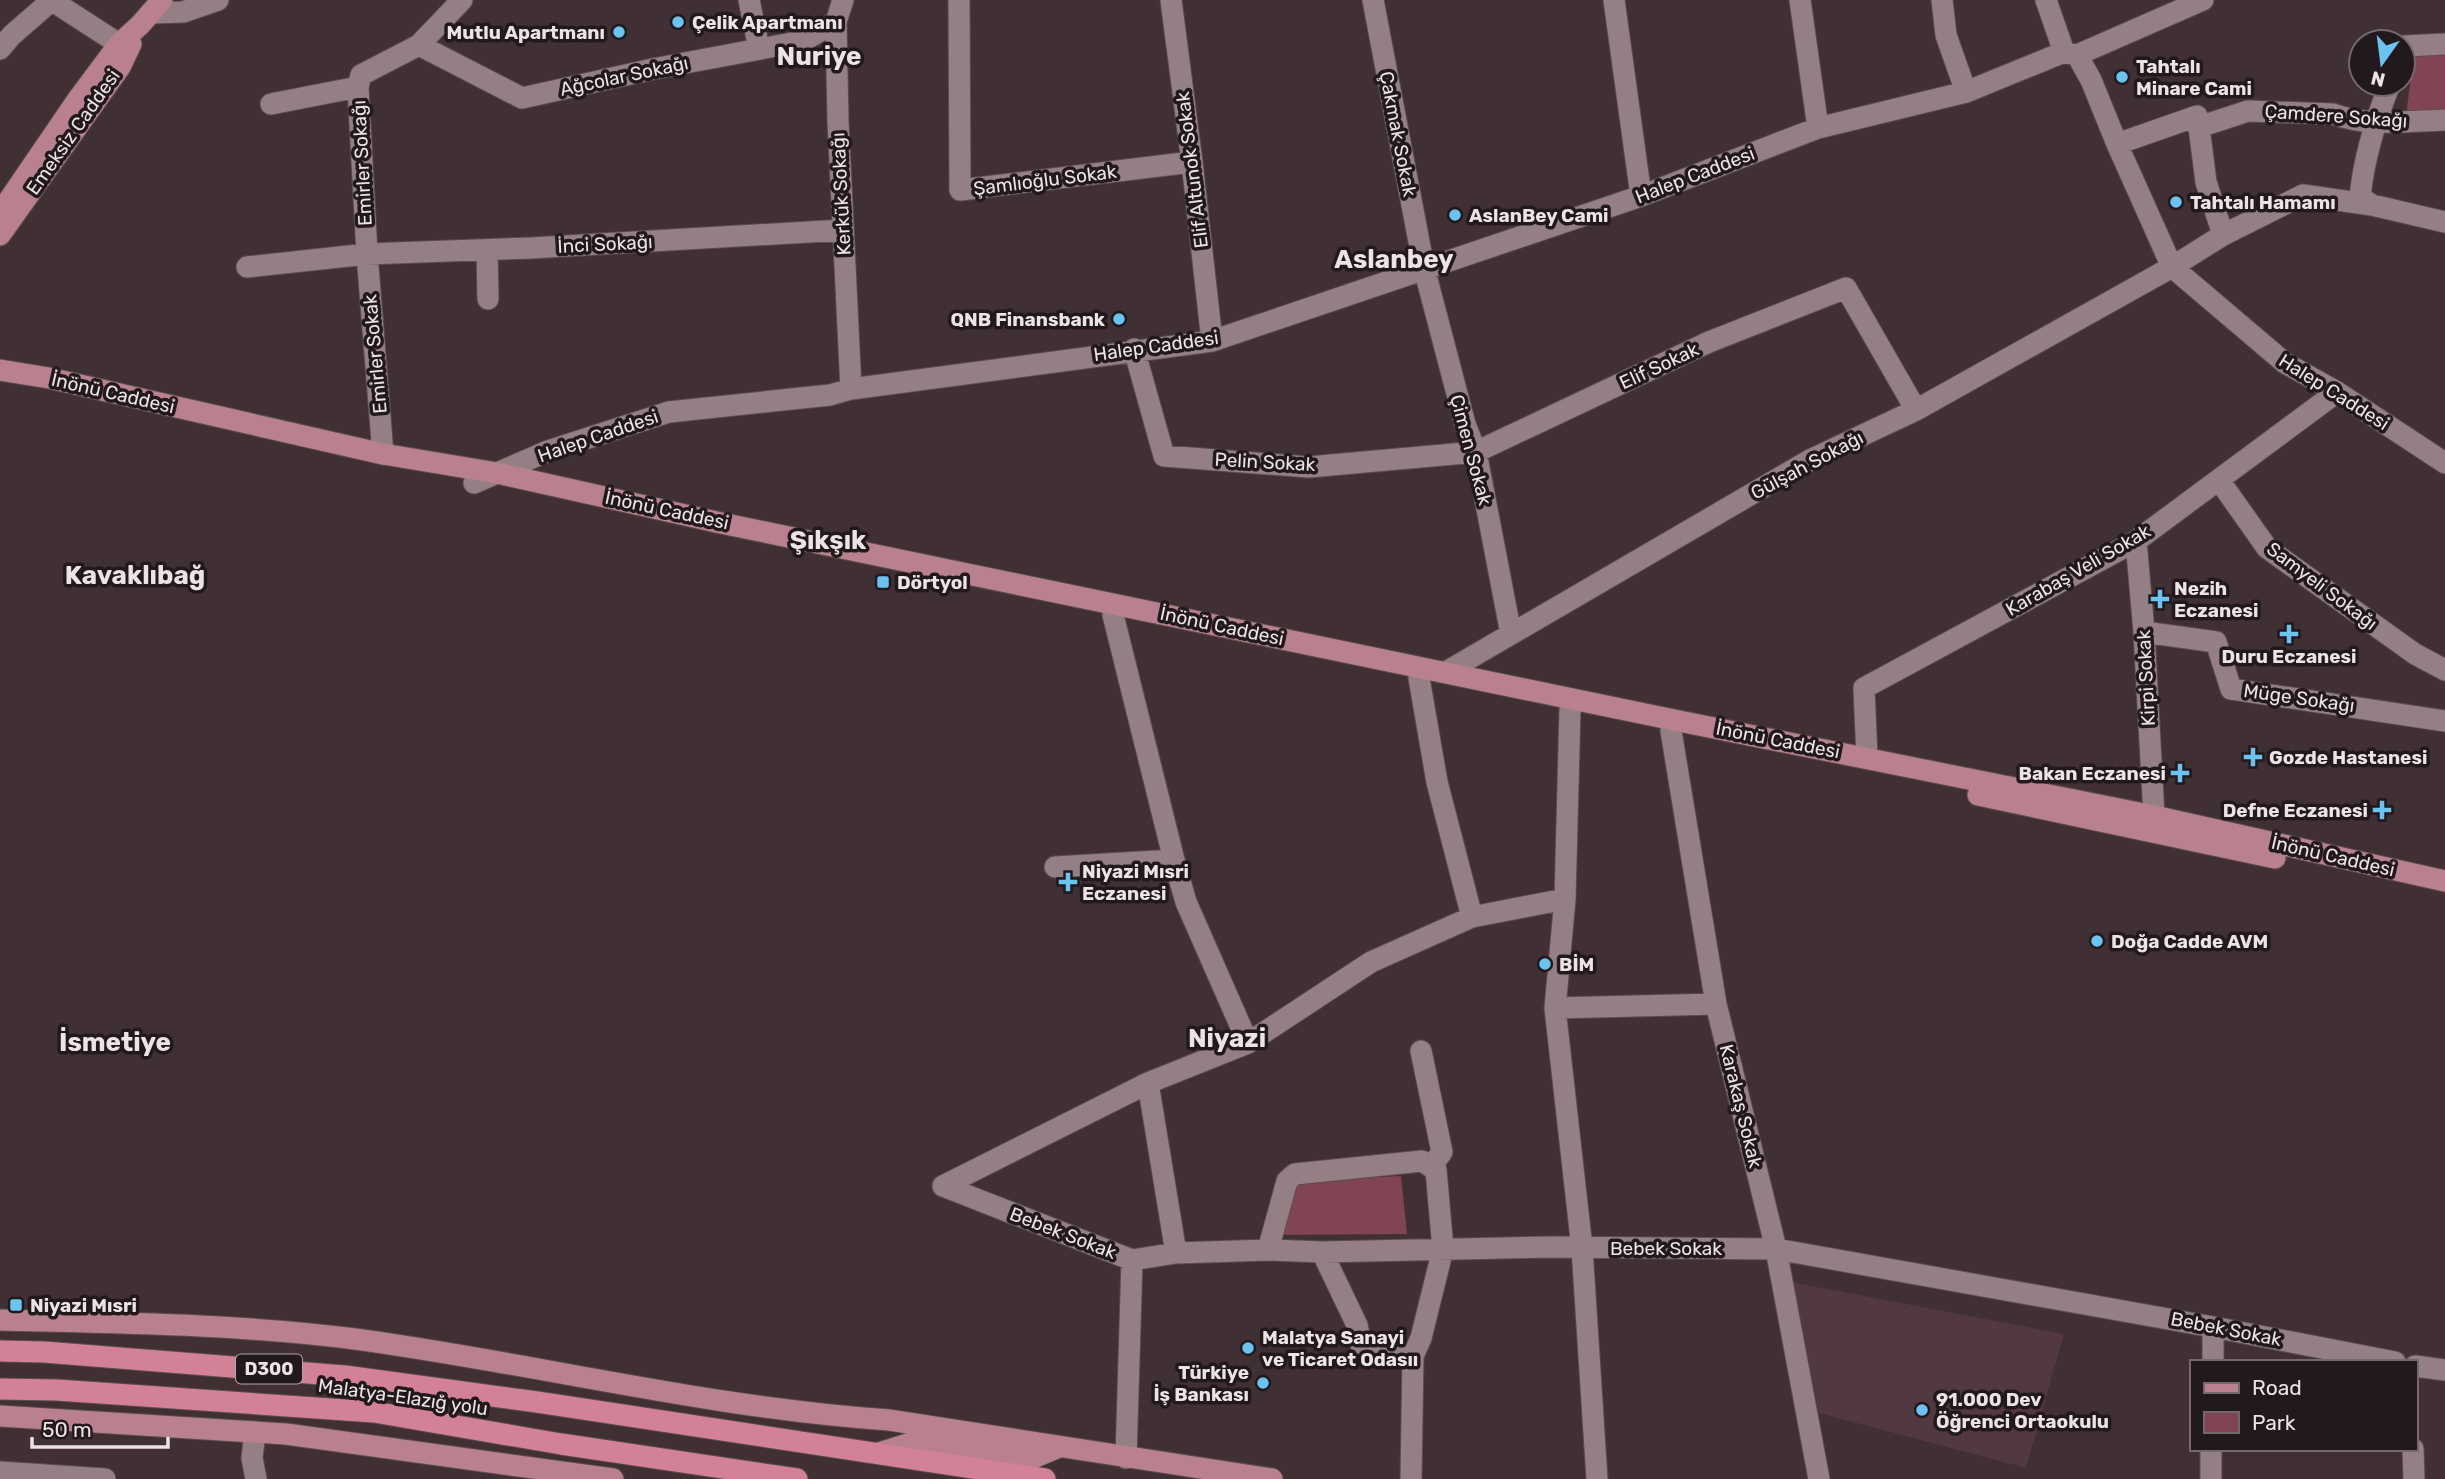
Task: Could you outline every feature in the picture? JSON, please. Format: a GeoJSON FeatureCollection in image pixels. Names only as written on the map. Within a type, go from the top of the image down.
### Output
{"type":"FeatureCollection","features":[{"type":"Feature","properties":{"kind":"highway","name":"D300"},"geometry":{"type":"LineString","coordinates":[[0,1352],[57,1353],[345,1376],[551,1404],[1045,1479]]}},
{"type":"Feature","properties":{"kind":"highway","name":"Malatya-Elazığ yolu"},"geometry":{"type":"LineString","coordinates":[[0,1389],[57,1390],[374,1412],[561,1444],[797,1479]]}},
{"type":"Feature","properties":{"kind":"main road","name":"Emeksiz Caddesi"},"geometry":{"type":"LineString","coordinates":[[0,196],[91,67],[151,13]]}},
{"type":"Feature","properties":{"kind":"main road","name":"Emeksiz Caddesi"},"geometry":{"type":"LineString","coordinates":[[0,235],[120,67],[151,13]]}},
{"type":"Feature","properties":{"kind":"main road","name":"Emeksiz Caddesi"},"geometry":{"type":"LineString","coordinates":[[0,213],[119,44]]}},
{"type":"Feature","properties":{"kind":"main road","name":"İnönü Caddesi"},"geometry":{"type":"LineString","coordinates":[[0,370],[49,378],[383,454],[497,473],[721,523],[2154,816],[2445,881]]}},
{"type":"Feature","properties":{"kind":"main road","name":"İnönü Caddesi"},"geometry":{"type":"LineString","coordinates":[[0,383],[47,389],[381,465],[1570,709],[2445,894]]}},
{"type":"Feature","properties":{"kind":"main road"},"geometry":{"type":"LineString","coordinates":[[0,1320],[250,1328],[354,1339],[498,1361],[657,1391],[827,1416],[889,1420],[1272,1479]]}},
{"type":"Feature","properties":{"kind":"main road"},"geometry":{"type":"LineString","coordinates":[[0,1416],[286,1434],[560,1475],[613,1479]]}},
{"type":"Feature","properties":{"kind":"main road"},"geometry":{"type":"LineString","coordinates":[[879,1453],[914,1442],[1033,1458],[1061,1447]]}},
{"type":"Feature","properties":{"kind":"street"},"geometry":{"type":"LineString","coordinates":[[4,36],[51,0],[119,44]]}},
{"type":"Feature","properties":{"kind":"street"},"geometry":{"type":"LineString","coordinates":[[151,13],[183,12],[218,0]]}},
{"type":"Feature","properties":{"kind":"street","name":"Emirler Sokağı"},"geometry":{"type":"LineString","coordinates":[[367,254],[358,86],[361,75],[419,45],[462,0]]}},
{"type":"Feature","properties":{"kind":"street"},"geometry":{"type":"LineString","coordinates":[[749,0],[759,49]]}},
{"type":"Feature","properties":{"kind":"street","name":"Kerkük Sokağı"},"geometry":{"type":"LineString","coordinates":[[844,0],[836,22],[851,389]]}},
{"type":"Feature","properties":{"kind":"street","name":"Şamlıoğlu Sokak"},"geometry":{"type":"LineString","coordinates":[[959,0],[960,190],[1192,162]]}},
{"type":"Feature","properties":{"kind":"street","name":"Elif Altunok Sokak"},"geometry":{"type":"LineString","coordinates":[[1171,0],[1212,341]]}},
{"type":"Feature","properties":{"kind":"street","name":"Çakmak Sokak"},"geometry":{"type":"LineString","coordinates":[[1373,0],[1424,268]]}},
{"type":"Feature","properties":{"kind":"street"},"geometry":{"type":"LineString","coordinates":[[1614,0],[1642,196]]}},
{"type":"Feature","properties":{"kind":"street"},"geometry":{"type":"LineString","coordinates":[[1800,0],[1818,128]]}},
{"type":"Feature","properties":{"kind":"street"},"geometry":{"type":"LineString","coordinates":[[1942,0],[1947,35],[1966,92]]}},
{"type":"Feature","properties":{"kind":"street"},"geometry":{"type":"LineString","coordinates":[[2046,0],[2070,54],[2203,0]]}},
{"type":"Feature","properties":{"kind":"street","name":"Ağcolar Sokağı"},"geometry":{"type":"LineString","coordinates":[[419,45],[522,98],[653,69],[803,41],[836,22]]}},
{"type":"Feature","properties":{"kind":"street"},"geometry":{"type":"LineString","coordinates":[[2417,45],[2445,44]]}},
{"type":"Feature","properties":{"kind":"street","name":"Halep Caddesi"},"geometry":{"type":"LineString","coordinates":[[474,483],[548,451],[669,412],[830,395],[851,389],[1134,349],[1212,341],[1642,196],[1818,128],[1966,92],[2070,54],[2091,80],[2116,144],[2172,267],[2284,363],[2337,392],[2445,463]]}},
{"type":"Feature","properties":{"kind":"street"},"geometry":{"type":"LineString","coordinates":[[271,104],[358,86]]}},
{"type":"Feature","properties":{"kind":"street"},"geometry":{"type":"LineString","coordinates":[[2372,205],[2360,197],[2363,166],[2384,98]]}},
{"type":"Feature","properties":{"kind":"street","name":"Çamdere Sokağı"},"geometry":{"type":"LineString","coordinates":[[2116,144],[2197,116],[2199,127],[2248,111],[2333,114],[2375,122],[2445,120]]}},
{"type":"Feature","properties":{"kind":"street"},"geometry":{"type":"LineString","coordinates":[[2199,127],[2206,182],[2223,235]]}},
{"type":"Feature","properties":{"kind":"street","name":"Gülşah Sokağı"},"geometry":{"type":"LineString","coordinates":[[1447,672],[1810,460],[1916,410],[2172,267],[2223,235],[2303,195],[2372,205],[2445,222]]}},
{"type":"Feature","properties":{"kind":"street","name":"İnci Sokağı"},"geometry":{"type":"LineString","coordinates":[[247,267],[367,254],[843,230]]}},
{"type":"Feature","properties":{"kind":"street"},"geometry":{"type":"LineString","coordinates":[[487,250],[488,299]]}},
{"type":"Feature","properties":{"kind":"street","name":"Emirler Sokak"},"geometry":{"type":"LineString","coordinates":[[367,254],[383,454]]}},
{"type":"Feature","properties":{"kind":"street","name":"Çimen Sokak"},"geometry":{"type":"LineString","coordinates":[[1424,268],[1465,424],[1476,452],[1511,634]]}},
{"type":"Feature","properties":{"kind":"street","name":"Elif Sokak"},"geometry":{"type":"LineString","coordinates":[[1476,452],[1709,342],[1846,288],[1916,410]]}},
{"type":"Feature","properties":{"kind":"street","name":"Pelin Sokak"},"geometry":{"type":"LineString","coordinates":[[1134,349],[1164,456],[1308,467],[1476,452]]}},
{"type":"Feature","properties":{"kind":"street","name":"Karabaş Veli Sokak"},"geometry":{"type":"LineString","coordinates":[[1867,758],[1864,688],[2136,541],[2337,392]]}},
{"type":"Feature","properties":{"kind":"street","name":"Samyeli Sokağı"},"geometry":{"type":"LineString","coordinates":[[2219,480],[2267,548],[2415,654],[2445,670]]}},
{"type":"Feature","properties":{"kind":"street","name":"Kirpi Sokak"},"geometry":{"type":"LineString","coordinates":[[2136,541],[2154,816]]}},
{"type":"Feature","properties":{"kind":"street"},"geometry":{"type":"LineString","coordinates":[[1112,615],[1186,902],[1248,1043]]}},
{"type":"Feature","properties":{"kind":"street","name":"Müge Sokağı"},"geometry":{"type":"LineString","coordinates":[[2144,632],[2216,642],[2231,689],[2445,721]]}},
{"type":"Feature","properties":{"kind":"street"},"geometry":{"type":"LineString","coordinates":[[1419,678],[1437,782],[1472,917]]}},
{"type":"Feature","properties":{"kind":"street"},"geometry":{"type":"LineString","coordinates":[[1570,709],[1564,899],[1555,1008],[1582,1248],[1597,1479]]}},
{"type":"Feature","properties":{"kind":"street","name":"Karakaş Sokak"},"geometry":{"type":"LineString","coordinates":[[1671,731],[1716,1004],[1776,1249],[1819,1479]]}},
{"type":"Feature","properties":{"kind":"street"},"geometry":{"type":"LineString","coordinates":[[1055,867],[1174,860]]}},
{"type":"Feature","properties":{"kind":"street"},"geometry":{"type":"LineString","coordinates":[[1176,1253],[1148,1083],[1248,1043],[1371,962],[1472,917],[1564,899]]}},
{"type":"Feature","properties":{"kind":"street"},"geometry":{"type":"LineString","coordinates":[[1555,1008],[1716,1004]]}},
{"type":"Feature","properties":{"kind":"street"},"geometry":{"type":"LineString","coordinates":[[1421,1051],[1442,1152],[1432,1167]]}},
{"type":"Feature","properties":{"kind":"street","name":"Bebek Sokak"},"geometry":{"type":"LineString","coordinates":[[1148,1083],[943,1186],[1132,1260],[1176,1253],[1268,1250],[1322,1252],[1582,1248],[1776,1249],[2213,1326],[2385,1360]]}},
{"type":"Feature","properties":{"kind":"street"},"geometry":{"type":"LineString","coordinates":[[1268,1250],[1287,1181],[1294,1174],[1422,1161],[1436,1170],[1443,1250],[1421,1338],[1413,1356],[1411,1479]]}},
{"type":"Feature","properties":{"kind":"street"},"geometry":{"type":"LineString","coordinates":[[1322,1252],[1357,1325],[1361,1345],[1413,1356]]}},
{"type":"Feature","properties":{"kind":"street"},"geometry":{"type":"LineString","coordinates":[[1126,1458],[1132,1260]]}},
{"type":"Feature","properties":{"kind":"street"},"geometry":{"type":"LineString","coordinates":[[2213,1326],[2213,1360]]}},
{"type":"Feature","properties":{"kind":"street"},"geometry":{"type":"LineString","coordinates":[[2417,1366],[2445,1370]]}},
{"type":"Feature","properties":{"kind":"street"},"geometry":{"type":"LineString","coordinates":[[255,1432],[252,1458],[256,1479]]}},
{"type":"Feature","properties":{"kind":"street"},"geometry":{"type":"LineString","coordinates":[[2211,1451],[2211,1479]]}},
{"type":"Feature","properties":{"kind":"street"},"geometry":{"type":"LineString","coordinates":[[2413,1451],[2414,1479]]}},
{"type":"Feature","properties":{"kind":"street"},"geometry":{"type":"LineString","coordinates":[[0,1472],[105,1479]]}},
{"type":"Feature","properties":{"kind":"shaded area"},"geometry":{"type":"Polygon","coordinates":[[[1791,1282],[2064,1334],[2026,1468],[1819,1413],[1791,1282]]]}},
{"type":"Feature","properties":{"kind":"green space"},"geometry":{"type":"Polygon","coordinates":[[[2445,50],[2445,114],[2406,116],[2408,98],[2417,98],[2417,52],[2445,50]]]}},
{"type":"Feature","properties":{"kind":"green space"},"geometry":{"type":"Polygon","coordinates":[[[1401,1176],[1407,1234],[1271,1235],[1282,1181],[1401,1176]]]}},
{"type":"Feature","properties":{"kind":"place","name":"Çelik Apartmanı"},"geometry":{"type":"Point","coordinates":[678,22]}},
{"type":"Feature","properties":{"kind":"place","name":"Mutlu Apartmanı"},"geometry":{"type":"Point","coordinates":[619,32]}},
{"type":"Feature","properties":{"kind":"place","name":"Tahtalı Minare Cami"},"geometry":{"type":"Point","coordinates":[2122,77]}},
{"type":"Feature","properties":{"kind":"place","name":"Tahtalı Hamamı"},"geometry":{"type":"Point","coordinates":[2176,202]}},
{"type":"Feature","properties":{"kind":"place","name":"AslanBey Cami"},"geometry":{"type":"Point","coordinates":[1455,215]}},
{"type":"Feature","properties":{"kind":"place","name":"QNB Finansbank"},"geometry":{"type":"Point","coordinates":[1119,319]}},
{"type":"Feature","properties":{"kind":"place","name":"Dörtyol"},"geometry":{"type":"Point","coordinates":[883,582]}},
{"type":"Feature","properties":{"kind":"place","name":"Nezih Eczanesi"},"geometry":{"type":"Point","coordinates":[2160,599]}},
{"type":"Feature","properties":{"kind":"place","name":"Duru Eczanesi"},"geometry":{"type":"Point","coordinates":[2289,634]}},
{"type":"Feature","properties":{"kind":"place","name":"Gozde Hastanesi"},"geometry":{"type":"Point","coordinates":[2253,757]}},
{"type":"Feature","properties":{"kind":"place","name":"Bakan Eczanesi"},"geometry":{"type":"Point","coordinates":[2180,773]}},
{"type":"Feature","properties":{"kind":"place","name":"Defne Eczanesi"},"geometry":{"type":"Point","coordinates":[2382,810]}},
{"type":"Feature","properties":{"kind":"place","name":"Niyazi Mısri Eczanesi"},"geometry":{"type":"Point","coordinates":[1068,882]}},
{"type":"Feature","properties":{"kind":"place","name":"Doğa Cadde AVM"},"geometry":{"type":"Point","coordinates":[2097,941]}},
{"type":"Feature","properties":{"kind":"place","name":"BİM"},"geometry":{"type":"Point","coordinates":[1545,964]}},
{"type":"Feature","properties":{"kind":"place","name":"Niyazi Mısri"},"geometry":{"type":"Point","coordinates":[16,1305]}},
{"type":"Feature","properties":{"kind":"place","name":"Malatya Sanayi ve Ticaret Odasıı"},"geometry":{"type":"Point","coordinates":[1248,1348]}},
{"type":"Feature","properties":{"kind":"place","name":"Türkiye İş Bankası"},"geometry":{"type":"Point","coordinates":[1263,1383]}},
{"type":"Feature","properties":{"kind":"place","name":"91.000 Dev Öğrenci Ortaokulu"},"geometry":{"type":"Point","coordinates":[1922,1410]}},
{"type":"Feature","properties":{"kind":"district","name":"Nuriye"},"geometry":{"type":"Point","coordinates":[819,56]}},
{"type":"Feature","properties":{"kind":"district","name":"Aslanbey"},"geometry":{"type":"Point","coordinates":[1394,259]}},
{"type":"Feature","properties":{"kind":"district","name":"Şıkşık"},"geometry":{"type":"Point","coordinates":[828,540]}},
{"type":"Feature","properties":{"kind":"district","name":"Kavaklıbağ"},"geometry":{"type":"Point","coordinates":[135,575]}},
{"type":"Feature","properties":{"kind":"district","name":"Niyazi"},"geometry":{"type":"Point","coordinates":[1227,1038]}},
{"type":"Feature","properties":{"kind":"district","name":"İsmetiye"},"geometry":{"type":"Point","coordinates":[115,1042]}}]}
